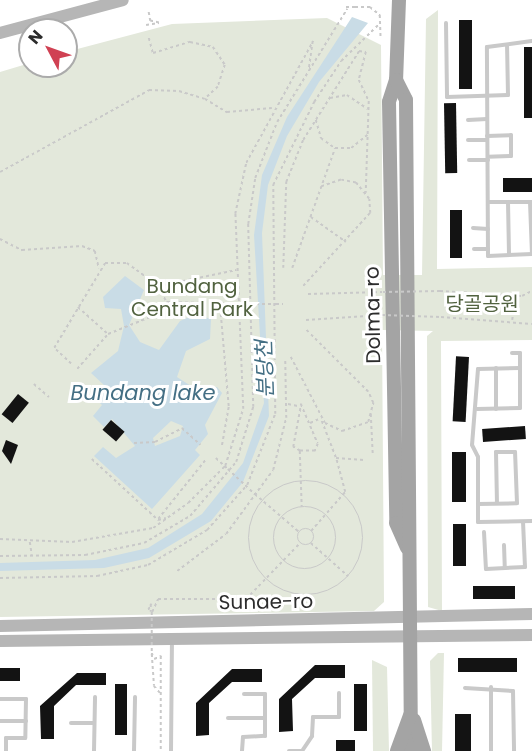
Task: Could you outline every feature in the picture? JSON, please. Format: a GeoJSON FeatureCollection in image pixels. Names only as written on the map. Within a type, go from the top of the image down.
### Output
{"type":"FeatureCollection","features":[{"type":"Feature","properties":{"kind":"main road"},"geometry":{"type":"LineString","coordinates":[[0,33],[123,0]]}},
{"type":"Feature","properties":{"kind":"main road","name":"Dolma-ro"},"geometry":{"type":"LineString","coordinates":[[399,0],[396,80],[406,100],[413,523],[407,548],[411,618],[411,751]]}},
{"type":"Feature","properties":{"kind":"main road","name":"Sunae-ro"},"geometry":{"type":"LineString","coordinates":[[0,626],[532,614]]}},
{"type":"Feature","properties":{"kind":"main road","name":"Sunae-ro"},"geometry":{"type":"LineString","coordinates":[[0,641],[532,635]]}},
{"type":"Feature","properties":{"kind":"main road"},"geometry":{"type":"LineString","coordinates":[[397,751],[411,713]]}},
{"type":"Feature","properties":{"kind":"main road"},"geometry":{"type":"LineString","coordinates":[[411,713],[424,751]]}},
{"type":"Feature","properties":{"kind":"lane"},"geometry":{"type":"LineString","coordinates":[[446,23],[447,97],[508,95],[507,45]]}},
{"type":"Feature","properties":{"kind":"lane"},"geometry":{"type":"LineString","coordinates":[[488,202],[531,202],[532,254],[488,256],[487,47],[532,41]]}},
{"type":"Feature","properties":{"kind":"lane"},"geometry":{"type":"LineString","coordinates":[[468,120],[487,119]]}},
{"type":"Feature","properties":{"kind":"lane"},"geometry":{"type":"LineString","coordinates":[[468,140],[511,135],[512,156],[469,160]]}},
{"type":"Feature","properties":{"kind":"lane"},"geometry":{"type":"LineString","coordinates":[[508,202],[509,255]]}},
{"type":"Feature","properties":{"kind":"lane"},"geometry":{"type":"LineString","coordinates":[[473,228],[488,229]]}},
{"type":"Feature","properties":{"kind":"lane"},"geometry":{"type":"LineString","coordinates":[[474,249],[488,249]]}},
{"type":"Feature","properties":{"kind":"lane"},"geometry":{"type":"LineString","coordinates":[[477,409],[520,408],[520,353],[512,353]]}},
{"type":"Feature","properties":{"kind":"lane"},"geometry":{"type":"LineString","coordinates":[[496,368],[496,409]]}},
{"type":"Feature","properties":{"kind":"lane"},"geometry":{"type":"LineString","coordinates":[[520,368],[478,369],[477,409],[472,445],[478,457],[478,522],[532,521]]}},
{"type":"Feature","properties":{"kind":"lane"},"geometry":{"type":"LineString","coordinates":[[478,504],[517,503],[515,452],[496,452],[497,503]]}},
{"type":"Feature","properties":{"kind":"lane"},"geometry":{"type":"LineString","coordinates":[[484,532],[486,569],[525,567],[523,522]]}},
{"type":"Feature","properties":{"kind":"lane"},"geometry":{"type":"LineString","coordinates":[[504,545],[504,568]]}},
{"type":"Feature","properties":{"kind":"lane"},"geometry":{"type":"LineString","coordinates":[[171,751],[172,639]]}},
{"type":"Feature","properties":{"kind":"lane"},"geometry":{"type":"LineString","coordinates":[[490,687],[491,751]]}},
{"type":"Feature","properties":{"kind":"lane"},"geometry":{"type":"LineString","coordinates":[[465,688],[490,687],[513,691],[514,751]]}},
{"type":"Feature","properties":{"kind":"lane"},"geometry":{"type":"LineString","coordinates":[[289,751],[302,751],[314,734],[313,717],[339,717],[339,693]]}},
{"type":"Feature","properties":{"kind":"lane"},"geometry":{"type":"LineString","coordinates":[[242,751],[241,737],[265,736],[264,694],[244,694]]}},
{"type":"Feature","properties":{"kind":"lane"},"geometry":{"type":"LineString","coordinates":[[94,751],[92,739],[95,697]]}},
{"type":"Feature","properties":{"kind":"lane"},"geometry":{"type":"LineString","coordinates":[[134,751],[135,697]]}},
{"type":"Feature","properties":{"kind":"lane"},"geometry":{"type":"LineString","coordinates":[[0,699],[26,699],[25,738],[4,738],[6,751]]}},
{"type":"Feature","properties":{"kind":"lane"},"geometry":{"type":"LineString","coordinates":[[228,718],[265,718]]}},
{"type":"Feature","properties":{"kind":"lane"},"geometry":{"type":"LineString","coordinates":[[0,721],[26,721]]}},
{"type":"Feature","properties":{"kind":"lane"},"geometry":{"type":"LineString","coordinates":[[71,723],[94,723]]}},
{"type":"Feature","properties":{"kind":"path"},"geometry":{"type":"LineString","coordinates":[[0,556],[108,552],[154,539],[199,508],[236,462],[253,407],[252,194],[273,130],[346,8],[369,7],[380,15],[381,39]]}},
{"type":"Feature","properties":{"kind":"path"},"geometry":{"type":"LineString","coordinates":[[146,25],[159,23],[150,21],[148,10]]}},
{"type":"Feature","properties":{"kind":"path"},"geometry":{"type":"LineString","coordinates":[[0,578],[97,576],[148,565],[207,530],[247,485],[275,414],[269,220],[275,177],[291,139],[341,61],[378,25]]}},
{"type":"Feature","properties":{"kind":"path"},"geometry":{"type":"LineString","coordinates":[[149,38],[153,53],[190,42],[213,47],[225,65],[218,87],[205,99]]}},
{"type":"Feature","properties":{"kind":"path"},"geometry":{"type":"LineString","coordinates":[[0,539],[30,541],[111,538],[153,528],[225,466],[243,409],[236,214],[246,163],[273,108],[313,41],[309,70]]}},
{"type":"Feature","properties":{"kind":"path"},"geometry":{"type":"LineString","coordinates":[[283,268],[286,182],[316,119],[359,51],[366,52],[359,80],[369,110],[366,193],[369,218],[303,286]]}},
{"type":"Feature","properties":{"kind":"path"},"geometry":{"type":"LineString","coordinates":[[0,172],[149,90],[179,91],[205,99],[226,112],[273,108]]}},
{"type":"Feature","properties":{"kind":"path"},"geometry":{"type":"LineString","coordinates":[[329,98],[347,95],[369,110]]}},
{"type":"Feature","properties":{"kind":"path"},"geometry":{"type":"LineString","coordinates":[[316,119],[321,138],[335,148],[351,148],[369,134]]}},
{"type":"Feature","properties":{"kind":"path"},"geometry":{"type":"LineString","coordinates":[[292,268],[335,148]]}},
{"type":"Feature","properties":{"kind":"path"},"geometry":{"type":"LineString","coordinates":[[321,187],[349,180],[366,193]]}},
{"type":"Feature","properties":{"kind":"path"},"geometry":{"type":"LineString","coordinates":[[310,216],[346,242]]}},
{"type":"Feature","properties":{"kind":"path"},"geometry":{"type":"LineString","coordinates":[[0,239],[22,250],[82,246],[95,251],[99,270]]}},
{"type":"Feature","properties":{"kind":"path"},"geometry":{"type":"LineString","coordinates":[[71,364],[54,348],[99,270],[111,261],[127,263],[159,286],[167,302]]}},
{"type":"Feature","properties":{"kind":"path"},"geometry":{"type":"LineString","coordinates":[[159,286],[237,270]]}},
{"type":"Feature","properties":{"kind":"path"},"geometry":{"type":"LineString","coordinates":[[308,294],[440,291],[515,296],[532,291]]}},
{"type":"Feature","properties":{"kind":"path"},"geometry":{"type":"LineString","coordinates":[[512,321],[515,296]]}},
{"type":"Feature","properties":{"kind":"path"},"geometry":{"type":"LineString","coordinates":[[167,302],[220,301],[230,306]]}},
{"type":"Feature","properties":{"kind":"path"},"geometry":{"type":"LineString","coordinates":[[220,301],[229,390],[227,435],[222,446]]}},
{"type":"Feature","properties":{"kind":"path"},"geometry":{"type":"LineString","coordinates":[[77,369],[108,334],[160,313],[167,302]]}},
{"type":"Feature","properties":{"kind":"path"},"geometry":{"type":"LineString","coordinates":[[220,313],[230,306],[244,304],[283,304]]}},
{"type":"Feature","properties":{"kind":"path"},"geometry":{"type":"LineString","coordinates":[[77,306],[108,334]]}},
{"type":"Feature","properties":{"kind":"path"},"geometry":{"type":"LineString","coordinates":[[306,320],[382,315],[532,324]]}},
{"type":"Feature","properties":{"kind":"path"},"geometry":{"type":"LineString","coordinates":[[305,329],[368,392],[372,455]]}},
{"type":"Feature","properties":{"kind":"path"},"geometry":{"type":"LineString","coordinates":[[291,357],[321,418],[336,458],[342,494],[311,531],[311,543]]}},
{"type":"Feature","properties":{"kind":"path"},"geometry":{"type":"LineString","coordinates":[[177,571],[226,534],[258,496],[278,458],[287,404],[285,361]]}},
{"type":"Feature","properties":{"kind":"path"},"geometry":{"type":"LineString","coordinates":[[34,384],[49,397]]}},
{"type":"Feature","properties":{"kind":"path"},"geometry":{"type":"LineString","coordinates":[[287,404],[299,406]]}},
{"type":"Feature","properties":{"kind":"path"},"geometry":{"type":"LineString","coordinates":[[299,406],[309,423],[318,448],[300,451],[293,447],[299,406]]}},
{"type":"Feature","properties":{"kind":"path"},"geometry":{"type":"LineString","coordinates":[[309,423],[321,418],[348,431],[362,427],[371,413]]}},
{"type":"Feature","properties":{"kind":"path"},"geometry":{"type":"LineString","coordinates":[[134,443],[155,442],[182,428],[201,445]]}},
{"type":"Feature","properties":{"kind":"path"},"geometry":{"type":"LineString","coordinates":[[227,435],[235,436]]}},
{"type":"Feature","properties":{"kind":"path"},"geometry":{"type":"LineString","coordinates":[[300,451],[302,508]]}},
{"type":"Feature","properties":{"kind":"path"},"geometry":{"type":"LineString","coordinates":[[161,694],[154,686],[150,611],[158,600],[246,599],[267,581],[300,543],[299,532],[216,458]]}},
{"type":"Feature","properties":{"kind":"path"},"geometry":{"type":"LineString","coordinates":[[336,458],[364,460]]}},
{"type":"Feature","properties":{"kind":"path"},"geometry":{"type":"LineString","coordinates":[[92,459],[158,520]]}},
{"type":"Feature","properties":{"kind":"path"},"geometry":{"type":"LineString","coordinates":[[158,520],[206,459]]}},
{"type":"Feature","properties":{"kind":"path"},"geometry":{"type":"LineString","coordinates":[[301,481],[315,481],[342,494],[359,516],[363,535],[361,554],[348,576],[321,594],[302,596],[267,581],[249,550],[253,515],[262,500],[301,481]]}},
{"type":"Feature","properties":{"kind":"path"},"geometry":{"type":"LineString","coordinates":[[302,508],[325,514],[335,531],[328,559],[302,569],[284,561],[275,544],[283,518],[302,508]]}},
{"type":"Feature","properties":{"kind":"path"},"geometry":{"type":"LineString","coordinates":[[158,520],[167,518]]}},
{"type":"Feature","properties":{"kind":"path"},"geometry":{"type":"LineString","coordinates":[[299,532],[311,531]]}},
{"type":"Feature","properties":{"kind":"path"},"geometry":{"type":"LineString","coordinates":[[30,541],[32,555]]}},
{"type":"Feature","properties":{"kind":"path"},"geometry":{"type":"LineString","coordinates":[[300,543],[311,543],[348,576]]}},
{"type":"Feature","properties":{"kind":"path"},"geometry":{"type":"LineString","coordinates":[[152,653],[154,659],[161,656],[161,751]]}},
{"type":"Feature","properties":{"kind":"green space","name":"Bundang Central Park"},"geometry":{"type":"Polygon","coordinates":[[[438,10],[437,269],[532,267],[532,340],[441,341],[442,611],[428,607],[427,336],[433,331],[382,330],[384,602],[374,611],[0,617],[0,72],[18,67],[18,78],[78,78],[78,49],[172,24],[327,18],[381,45],[383,275],[422,275],[426,19],[438,10]]]}},
{"type":"Feature","properties":{"kind":"green space"},"geometry":{"type":"Polygon","coordinates":[[[438,653],[444,653],[442,751],[432,751],[430,661],[438,653]]]}},
{"type":"Feature","properties":{"kind":"green space"},"geometry":{"type":"Polygon","coordinates":[[[372,660],[387,667],[389,751],[373,751],[372,660]]]}},
{"type":"Feature","properties":{"kind":"water","name":"분당천"},"geometry":{"type":"Polygon","coordinates":[[[352,17],[368,23],[319,82],[287,136],[268,185],[262,233],[269,416],[243,482],[211,521],[149,558],[104,568],[0,571],[0,563],[95,560],[148,548],[202,514],[243,463],[264,403],[254,235],[262,175],[287,117],[352,17]]]}},
{"type":"Feature","properties":{"kind":"water","name":"Bundang lake"},"geometry":{"type":"Polygon","coordinates":[[[125,276],[144,290],[129,325],[140,342],[159,350],[180,321],[196,314],[211,319],[210,339],[186,351],[177,377],[191,386],[217,387],[222,393],[205,425],[208,434],[195,450],[200,455],[152,509],[94,456],[103,447],[116,458],[135,446],[112,419],[104,427],[93,416],[102,405],[95,398],[105,386],[91,373],[118,351],[124,326],[121,309],[105,308],[103,297],[125,276]],[[171,421],[153,438],[155,446],[180,436],[183,426],[171,421]]]}},
{"type":"Feature","properties":{"kind":"building"},"geometry":{"type":"Polygon","coordinates":[[[459,20],[472,20],[472,89],[459,89],[459,20]]]}},
{"type":"Feature","properties":{"kind":"building"},"geometry":{"type":"Polygon","coordinates":[[[524,47],[532,47],[532,118],[524,118],[524,47]]]}},
{"type":"Feature","properties":{"kind":"building"},"geometry":{"type":"Polygon","coordinates":[[[444,103],[456,103],[457,173],[445,173],[444,103]]]}},
{"type":"Feature","properties":{"kind":"building"},"geometry":{"type":"Polygon","coordinates":[[[503,178],[532,178],[532,192],[503,192],[503,178]]]}},
{"type":"Feature","properties":{"kind":"building"},"geometry":{"type":"Polygon","coordinates":[[[450,210],[462,210],[462,258],[450,258],[450,210]]]}},
{"type":"Feature","properties":{"kind":"building"},"geometry":{"type":"Polygon","coordinates":[[[456,356],[469,357],[466,422],[453,421],[456,356]]]}},
{"type":"Feature","properties":{"kind":"building"},"geometry":{"type":"Polygon","coordinates":[[[18,394],[29,403],[13,423],[2,414],[18,394]]]}},
{"type":"Feature","properties":{"kind":"building"},"geometry":{"type":"Polygon","coordinates":[[[111,420],[125,432],[116,442],[102,430],[111,420]]]}},
{"type":"Feature","properties":{"kind":"building"},"geometry":{"type":"Polygon","coordinates":[[[525,426],[526,439],[483,442],[482,429],[525,426]]]}},
{"type":"Feature","properties":{"kind":"building"},"geometry":{"type":"Polygon","coordinates":[[[6,440],[18,445],[11,464],[2,451],[6,440]]]}},
{"type":"Feature","properties":{"kind":"building"},"geometry":{"type":"Polygon","coordinates":[[[452,452],[466,452],[466,502],[452,502],[452,452]]]}},
{"type":"Feature","properties":{"kind":"building"},"geometry":{"type":"Polygon","coordinates":[[[453,524],[466,524],[466,566],[453,566],[453,524]]]}},
{"type":"Feature","properties":{"kind":"building"},"geometry":{"type":"Polygon","coordinates":[[[473,586],[515,586],[515,599],[473,599],[473,586]]]}},
{"type":"Feature","properties":{"kind":"building"},"geometry":{"type":"Polygon","coordinates":[[[458,658],[517,658],[517,672],[458,672],[458,658]]]}},
{"type":"Feature","properties":{"kind":"building"},"geometry":{"type":"Polygon","coordinates":[[[315,665],[345,665],[345,678],[315,678],[292,699],[293,731],[279,732],[279,699],[315,665]]]}},
{"type":"Feature","properties":{"kind":"building"},"geometry":{"type":"Polygon","coordinates":[[[0,668],[20,668],[20,681],[0,681],[0,668]]]}},
{"type":"Feature","properties":{"kind":"building"},"geometry":{"type":"Polygon","coordinates":[[[232,669],[262,669],[262,682],[232,682],[209,703],[209,735],[196,736],[196,703],[232,669]]]}},
{"type":"Feature","properties":{"kind":"building"},"geometry":{"type":"Polygon","coordinates":[[[77,673],[106,673],[106,685],[76,685],[54,706],[54,739],[41,739],[40,706],[77,673]]]}},
{"type":"Feature","properties":{"kind":"building"},"geometry":{"type":"Polygon","coordinates":[[[115,684],[127,684],[127,735],[115,735],[115,684]]]}},
{"type":"Feature","properties":{"kind":"building"},"geometry":{"type":"Polygon","coordinates":[[[354,684],[367,684],[367,731],[354,731],[354,684]]]}},
{"type":"Feature","properties":{"kind":"building"},"geometry":{"type":"Polygon","coordinates":[[[455,714],[471,714],[471,751],[455,751],[455,714]]]}},
{"type":"Feature","properties":{"kind":"building"},"geometry":{"type":"Polygon","coordinates":[[[336,740],[355,740],[355,751],[336,751],[336,740]]]}},
{"type":"Feature","properties":{"kind":"park label","name":"당골공원"},"geometry":{"type":"Point","coordinates":[482,304]}}]}
